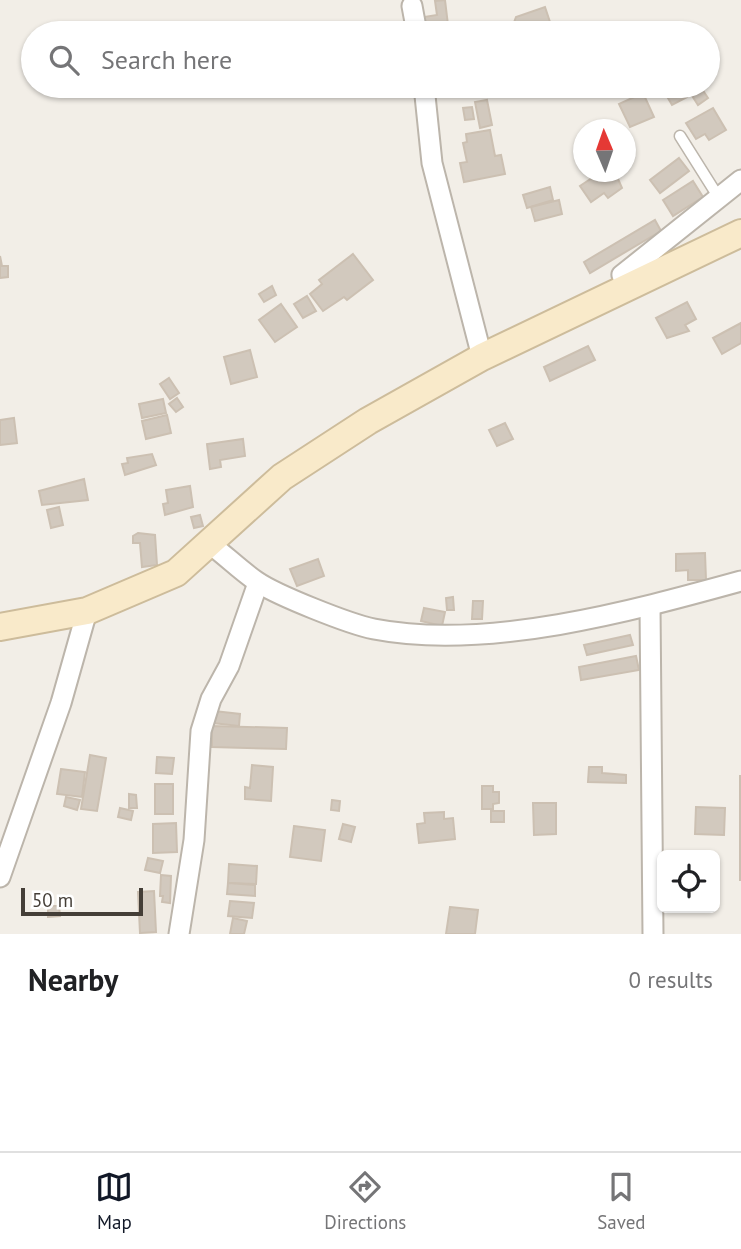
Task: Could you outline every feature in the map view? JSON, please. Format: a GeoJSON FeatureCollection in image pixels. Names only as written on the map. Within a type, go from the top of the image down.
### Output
{"type":"FeatureCollection","features":[{"type":"Feature","properties":{"kind":"street"},"geometry":{"type":"LineString","coordinates":[[412,6],[414,21]]}},
{"type":"Feature","properties":{"kind":"street"},"geometry":{"type":"LineString","coordinates":[[425,98],[432,163],[482,357]]}},
{"type":"Feature","properties":{"kind":"street"},"geometry":{"type":"LineString","coordinates":[[627,290],[622,275],[741,180]]}},
{"type":"Feature","properties":{"kind":"street"},"geometry":{"type":"LineString","coordinates":[[0,627],[87,611],[176,573],[282,477],[368,421],[482,357],[627,290],[741,233]]}},
{"type":"Feature","properties":{"kind":"street"},"geometry":{"type":"LineString","coordinates":[[211,544],[258,583],[343,620],[373,629],[405,633],[473,635],[649,606],[741,581]]}},
{"type":"Feature","properties":{"kind":"street"},"geometry":{"type":"LineString","coordinates":[[179,934],[194,840],[201,731],[211,699],[229,666],[258,583]]}},
{"type":"Feature","properties":{"kind":"street"},"geometry":{"type":"LineString","coordinates":[[649,606],[653,934]]}},
{"type":"Feature","properties":{"kind":"street"},"geometry":{"type":"LineString","coordinates":[[0,877],[61,704],[87,611]]}},
{"type":"Feature","properties":{"kind":"lane"},"geometry":{"type":"LineString","coordinates":[[680,136],[719,198]]}},
{"type":"Feature","properties":{"kind":"building"},"geometry":{"type":"Polygon","coordinates":[[[445,0],[448,21],[425,21],[424,17],[437,15],[435,1],[445,0]]]}},
{"type":"Feature","properties":{"kind":"building"},"geometry":{"type":"Polygon","coordinates":[[[545,7],[550,21],[515,21],[516,17],[545,7]]]}},
{"type":"Feature","properties":{"kind":"building"},"geometry":{"type":"Polygon","coordinates":[[[632,98],[645,98],[654,117],[636,124],[636,119],[626,119],[619,104],[632,98]]]}},
{"type":"Feature","properties":{"kind":"building"},"geometry":{"type":"Polygon","coordinates":[[[668,98],[685,98],[672,105],[668,98]]]}},
{"type":"Feature","properties":{"kind":"building"},"geometry":{"type":"Polygon","coordinates":[[[694,98],[708,98],[698,105],[694,98]]]}},
{"type":"Feature","properties":{"kind":"building"},"geometry":{"type":"Polygon","coordinates":[[[487,100],[492,125],[480,128],[475,102],[487,100]]]}},
{"type":"Feature","properties":{"kind":"building"},"geometry":{"type":"Polygon","coordinates":[[[472,107],[474,119],[465,120],[463,108],[472,107]]]}},
{"type":"Feature","properties":{"kind":"building"},"geometry":{"type":"Polygon","coordinates":[[[713,108],[726,130],[709,140],[705,134],[696,139],[686,123],[713,108]]]}},
{"type":"Feature","properties":{"kind":"building"},"geometry":{"type":"Polygon","coordinates":[[[490,130],[495,156],[501,155],[505,174],[464,182],[460,163],[467,162],[463,143],[467,142],[466,134],[490,130]]]}},
{"type":"Feature","properties":{"kind":"building"},"geometry":{"type":"Polygon","coordinates":[[[679,158],[689,171],[660,193],[650,180],[679,158]]]}},
{"type":"Feature","properties":{"kind":"building"},"geometry":{"type":"Polygon","coordinates":[[[693,181],[703,197],[673,216],[663,200],[693,181]]]}},
{"type":"Feature","properties":{"kind":"building"},"geometry":{"type":"Polygon","coordinates":[[[586,182],[619,182],[622,188],[608,198],[604,193],[591,202],[580,186],[586,182]]]}},
{"type":"Feature","properties":{"kind":"building"},"geometry":{"type":"Polygon","coordinates":[[[550,187],[553,200],[527,208],[523,195],[550,187]]]}},
{"type":"Feature","properties":{"kind":"building"},"geometry":{"type":"Polygon","coordinates":[[[559,200],[562,214],[535,221],[531,207],[559,200]]]}},
{"type":"Feature","properties":{"kind":"building"},"geometry":{"type":"Polygon","coordinates":[[[655,220],[661,231],[590,273],[584,262],[655,220]]]}},
{"type":"Feature","properties":{"kind":"building"},"geometry":{"type":"Polygon","coordinates":[[[353,254],[373,280],[347,300],[344,297],[323,311],[310,294],[322,284],[319,280],[353,254]]]}},
{"type":"Feature","properties":{"kind":"building"},"geometry":{"type":"Polygon","coordinates":[[[0,256],[2,266],[8,266],[8,277],[0,278],[0,256]]]}},
{"type":"Feature","properties":{"kind":"building"},"geometry":{"type":"Polygon","coordinates":[[[272,286],[276,295],[264,302],[259,294],[272,286]]]}},
{"type":"Feature","properties":{"kind":"building"},"geometry":{"type":"Polygon","coordinates":[[[307,296],[316,311],[303,318],[294,304],[307,296]]]}},
{"type":"Feature","properties":{"kind":"building"},"geometry":{"type":"Polygon","coordinates":[[[687,302],[696,319],[685,325],[689,331],[667,338],[656,318],[687,302]]]}},
{"type":"Feature","properties":{"kind":"building"},"geometry":{"type":"Polygon","coordinates":[[[281,304],[297,327],[275,342],[259,320],[281,304]]]}},
{"type":"Feature","properties":{"kind":"building"},"geometry":{"type":"Polygon","coordinates":[[[741,323],[741,343],[722,354],[713,338],[741,323]]]}},
{"type":"Feature","properties":{"kind":"building"},"geometry":{"type":"Polygon","coordinates":[[[588,346],[595,360],[550,381],[544,367],[588,346]]]}},
{"type":"Feature","properties":{"kind":"building"},"geometry":{"type":"Polygon","coordinates":[[[250,350],[257,377],[231,384],[224,357],[250,350]]]}},
{"type":"Feature","properties":{"kind":"building"},"geometry":{"type":"Polygon","coordinates":[[[169,378],[179,393],[170,399],[160,384],[169,378]]]}},
{"type":"Feature","properties":{"kind":"building"},"geometry":{"type":"Polygon","coordinates":[[[177,398],[183,407],[176,412],[169,404],[177,398]]]}},
{"type":"Feature","properties":{"kind":"building"},"geometry":{"type":"Polygon","coordinates":[[[163,399],[166,413],[142,418],[139,404],[163,399]]]}},
{"type":"Feature","properties":{"kind":"building"},"geometry":{"type":"Polygon","coordinates":[[[167,415],[171,433],[146,439],[142,421],[167,415]]]}},
{"type":"Feature","properties":{"kind":"building"},"geometry":{"type":"Polygon","coordinates":[[[14,418],[17,443],[0,445],[0,420],[14,418]]]}},
{"type":"Feature","properties":{"kind":"building"},"geometry":{"type":"Polygon","coordinates":[[[505,423],[513,439],[497,446],[489,430],[505,423]]]}},
{"type":"Feature","properties":{"kind":"building"},"geometry":{"type":"Polygon","coordinates":[[[243,439],[245,456],[220,460],[221,467],[210,469],[207,444],[243,439]]]}},
{"type":"Feature","properties":{"kind":"building"},"geometry":{"type":"Polygon","coordinates":[[[152,454],[156,465],[125,475],[122,464],[128,463],[127,458],[152,454]]]}},
{"type":"Feature","properties":{"kind":"building"},"geometry":{"type":"Polygon","coordinates":[[[84,479],[88,500],[42,505],[39,491],[84,479]]]}},
{"type":"Feature","properties":{"kind":"building"},"geometry":{"type":"Polygon","coordinates":[[[190,486],[193,507],[165,515],[163,504],[168,503],[166,490],[190,486]]]}},
{"type":"Feature","properties":{"kind":"building"},"geometry":{"type":"Polygon","coordinates":[[[59,507],[63,525],[51,528],[47,510],[59,507]]]}},
{"type":"Feature","properties":{"kind":"building"},"geometry":{"type":"Polygon","coordinates":[[[200,515],[203,526],[194,528],[191,517],[200,515]]]}},
{"type":"Feature","properties":{"kind":"building"},"geometry":{"type":"Polygon","coordinates":[[[138,533],[155,535],[157,565],[142,567],[140,543],[133,543],[133,536],[138,533]]]}},
{"type":"Feature","properties":{"kind":"building"},"geometry":{"type":"Polygon","coordinates":[[[705,553],[706,580],[688,580],[688,570],[676,571],[676,554],[705,553]]]}},
{"type":"Feature","properties":{"kind":"building"},"geometry":{"type":"Polygon","coordinates":[[[318,559],[324,576],[297,586],[290,569],[318,559]]]}},
{"type":"Feature","properties":{"kind":"building"},"geometry":{"type":"Polygon","coordinates":[[[453,597],[454,610],[447,610],[446,598],[453,597]]]}},
{"type":"Feature","properties":{"kind":"building"},"geometry":{"type":"Polygon","coordinates":[[[473,601],[483,601],[482,619],[472,619],[473,601]]]}},
{"type":"Feature","properties":{"kind":"building"},"geometry":{"type":"Polygon","coordinates":[[[424,608],[445,612],[442,626],[421,621],[424,608]]]}},
{"type":"Feature","properties":{"kind":"building"},"geometry":{"type":"Polygon","coordinates":[[[630,635],[633,645],[587,655],[584,645],[630,635]]]}},
{"type":"Feature","properties":{"kind":"building"},"geometry":{"type":"Polygon","coordinates":[[[636,656],[639,670],[581,680],[579,667],[636,656]]]}},
{"type":"Feature","properties":{"kind":"building"},"geometry":{"type":"Polygon","coordinates":[[[214,711],[240,714],[239,726],[213,723],[214,711]]]}},
{"type":"Feature","properties":{"kind":"building"},"geometry":{"type":"Polygon","coordinates":[[[212,726],[287,728],[286,749],[212,747],[212,726]]]}},
{"type":"Feature","properties":{"kind":"building"},"geometry":{"type":"Polygon","coordinates":[[[90,755],[106,758],[97,811],[81,809],[90,755]]]}},
{"type":"Feature","properties":{"kind":"building"},"geometry":{"type":"Polygon","coordinates":[[[157,757],[174,758],[172,774],[156,773],[157,757]]]}},
{"type":"Feature","properties":{"kind":"building"},"geometry":{"type":"Polygon","coordinates":[[[252,765],[273,767],[271,801],[245,799],[245,787],[250,788],[252,765]]]}},
{"type":"Feature","properties":{"kind":"building"},"geometry":{"type":"Polygon","coordinates":[[[589,767],[602,767],[602,773],[626,775],[626,783],[588,782],[589,767]]]}},
{"type":"Feature","properties":{"kind":"building"},"geometry":{"type":"Polygon","coordinates":[[[61,769],[85,772],[82,797],[57,794],[61,769]]]}},
{"type":"Feature","properties":{"kind":"building"},"geometry":{"type":"Polygon","coordinates":[[[741,776],[741,880],[740,880],[741,776]]]}},
{"type":"Feature","properties":{"kind":"building"},"geometry":{"type":"Polygon","coordinates":[[[155,784],[173,784],[173,814],[155,814],[155,784]]]}},
{"type":"Feature","properties":{"kind":"building"},"geometry":{"type":"Polygon","coordinates":[[[482,786],[493,786],[493,792],[499,792],[499,803],[493,804],[493,809],[482,809],[482,786]]]}},
{"type":"Feature","properties":{"kind":"building"},"geometry":{"type":"Polygon","coordinates":[[[129,794],[136,795],[137,808],[129,808],[129,794]]]}},
{"type":"Feature","properties":{"kind":"building"},"geometry":{"type":"Polygon","coordinates":[[[66,797],[80,800],[77,810],[64,806],[66,797]]]}},
{"type":"Feature","properties":{"kind":"building"},"geometry":{"type":"Polygon","coordinates":[[[332,800],[340,801],[339,811],[331,810],[332,800]]]}},
{"type":"Feature","properties":{"kind":"building"},"geometry":{"type":"Polygon","coordinates":[[[533,803],[556,803],[556,834],[534,835],[533,803]]]}},
{"type":"Feature","properties":{"kind":"building"},"geometry":{"type":"Polygon","coordinates":[[[696,807],[725,808],[724,835],[695,834],[696,807]]]}},
{"type":"Feature","properties":{"kind":"building"},"geometry":{"type":"Polygon","coordinates":[[[120,808],[133,811],[131,820],[118,817],[120,808]]]}},
{"type":"Feature","properties":{"kind":"building"},"geometry":{"type":"Polygon","coordinates":[[[491,811],[504,811],[504,822],[491,822],[491,811]]]}},
{"type":"Feature","properties":{"kind":"building"},"geometry":{"type":"Polygon","coordinates":[[[444,812],[444,819],[453,818],[455,839],[419,843],[417,824],[425,823],[424,813],[444,812]]]}},
{"type":"Feature","properties":{"kind":"building"},"geometry":{"type":"Polygon","coordinates":[[[176,823],[177,852],[153,853],[153,824],[176,823]]]}},
{"type":"Feature","properties":{"kind":"building"},"geometry":{"type":"Polygon","coordinates":[[[343,824],[355,827],[351,842],[339,839],[343,824]]]}},
{"type":"Feature","properties":{"kind":"building"},"geometry":{"type":"Polygon","coordinates":[[[294,826],[325,830],[321,861],[290,857],[294,826]]]}},
{"type":"Feature","properties":{"kind":"building"},"geometry":{"type":"Polygon","coordinates":[[[148,858],[163,861],[160,873],[145,870],[148,858]]]}},
{"type":"Feature","properties":{"kind":"building"},"geometry":{"type":"Polygon","coordinates":[[[229,864],[257,866],[256,884],[228,883],[229,864]]]}},
{"type":"Feature","properties":{"kind":"building"},"geometry":{"type":"Polygon","coordinates":[[[161,875],[171,876],[170,903],[162,902],[163,896],[160,896],[161,875]]]}},
{"type":"Feature","properties":{"kind":"building"},"geometry":{"type":"Polygon","coordinates":[[[228,883],[255,885],[255,896],[227,894],[228,883]]]}},
{"type":"Feature","properties":{"kind":"building"},"geometry":{"type":"Polygon","coordinates":[[[154,891],[156,932],[140,933],[138,892],[154,891]]]}},
{"type":"Feature","properties":{"kind":"building"},"geometry":{"type":"Polygon","coordinates":[[[230,901],[254,903],[252,918],[228,916],[230,901]]]}},
{"type":"Feature","properties":{"kind":"building"},"geometry":{"type":"Polygon","coordinates":[[[48,906],[59,906],[60,916],[48,917],[48,906]]]}},
{"type":"Feature","properties":{"kind":"building"},"geometry":{"type":"Polygon","coordinates":[[[450,907],[478,910],[475,934],[446,934],[450,907]]]}},
{"type":"Feature","properties":{"kind":"building"},"geometry":{"type":"Polygon","coordinates":[[[233,918],[247,921],[244,934],[230,934],[233,918]]]}}]}
